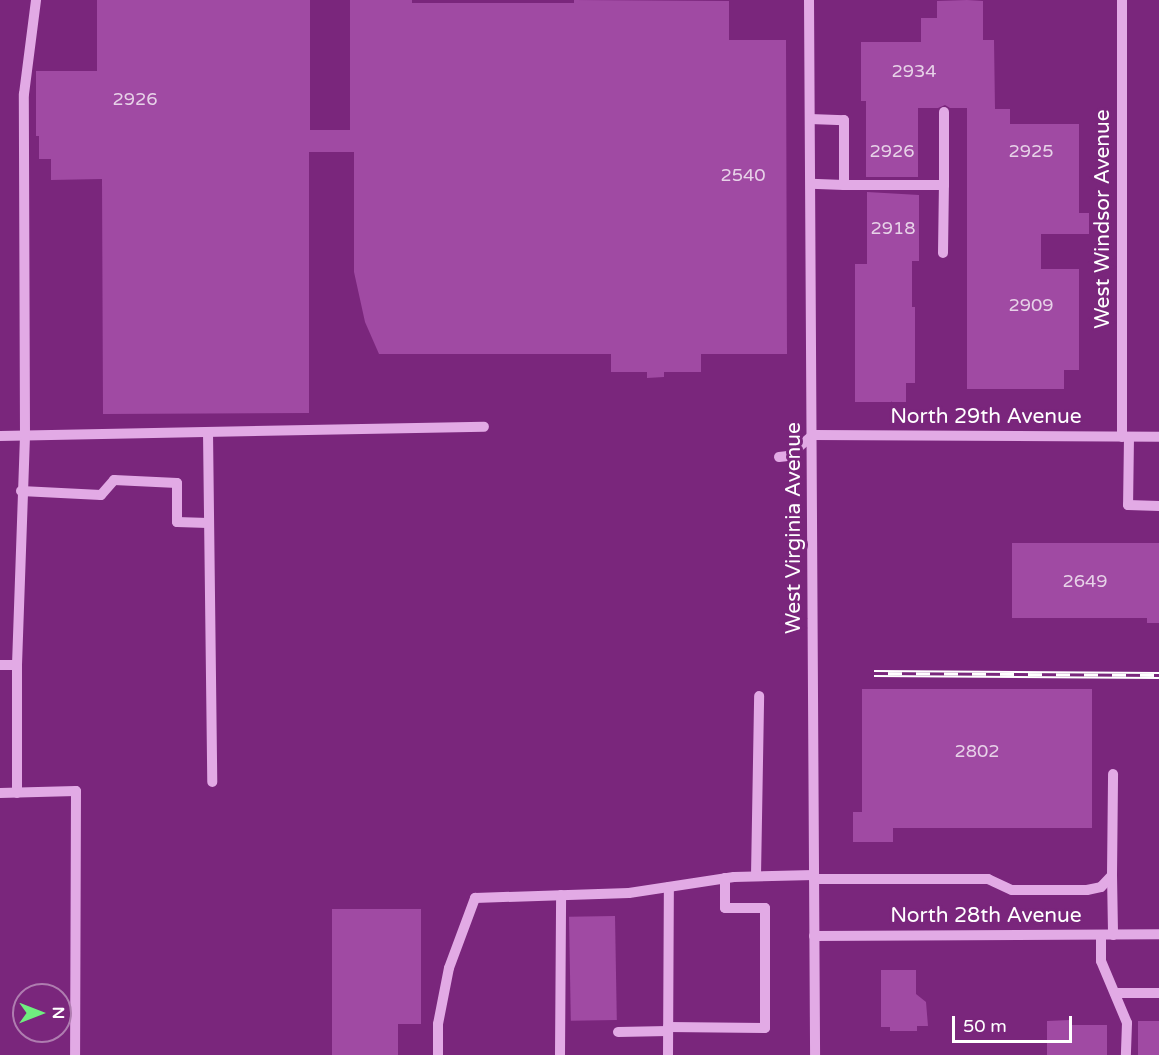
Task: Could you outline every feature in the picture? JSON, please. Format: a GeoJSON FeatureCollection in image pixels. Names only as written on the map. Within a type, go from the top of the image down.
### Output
{"type":"FeatureCollection","features":[{"type":"Feature","properties":{"kind":"street"},"geometry":{"type":"LineString","coordinates":[[17,793],[16,665],[21,491],[25,436],[24,94],[36,0]]}},
{"type":"Feature","properties":{"kind":"street","name":"West Virginia Avenue"},"geometry":{"type":"LineString","coordinates":[[809,0],[815,1055]]}},
{"type":"Feature","properties":{"kind":"street","name":"West Windsor Avenue"},"geometry":{"type":"LineString","coordinates":[[1122,0],[1128,505],[1159,506]]}},
{"type":"Feature","properties":{"kind":"street"},"geometry":{"type":"LineString","coordinates":[[943,254],[944,112]]}},
{"type":"Feature","properties":{"kind":"street"},"geometry":{"type":"LineString","coordinates":[[810,119],[844,120],[844,184]]}},
{"type":"Feature","properties":{"kind":"street"},"geometry":{"type":"LineString","coordinates":[[811,184],[944,185]]}},
{"type":"Feature","properties":{"kind":"street"},"geometry":{"type":"LineString","coordinates":[[0,436],[484,427]]}},
{"type":"Feature","properties":{"kind":"street"},"geometry":{"type":"LineString","coordinates":[[208,432],[212,782]]}},
{"type":"Feature","properties":{"kind":"street"},"geometry":{"type":"LineString","coordinates":[[779,457],[788,456],[813,435]]}},
{"type":"Feature","properties":{"kind":"street","name":"North 29th Avenue"},"geometry":{"type":"LineString","coordinates":[[813,435],[1159,437]]}},
{"type":"Feature","properties":{"kind":"street"},"geometry":{"type":"LineString","coordinates":[[21,491],[101,495],[114,480],[177,483],[177,522],[208,523]]}},
{"type":"Feature","properties":{"kind":"street"},"geometry":{"type":"LineString","coordinates":[[0,665],[16,665]]}},
{"type":"Feature","properties":{"kind":"street"},"geometry":{"type":"LineString","coordinates":[[756,876],[759,696]]}},
{"type":"Feature","properties":{"kind":"street"},"geometry":{"type":"LineString","coordinates":[[1113,774],[1113,934]]}},
{"type":"Feature","properties":{"kind":"street"},"geometry":{"type":"LineString","coordinates":[[0,793],[76,791],[75,1055]]}},
{"type":"Feature","properties":{"kind":"street"},"geometry":{"type":"LineString","coordinates":[[438,1055],[438,1024],[449,968],[475,898],[629,893],[725,878],[756,876],[988,879],[1012,890],[1076,890],[1101,887],[1112,875]]}},
{"type":"Feature","properties":{"kind":"street"},"geometry":{"type":"LineString","coordinates":[[618,1032],[765,1028],[765,908],[725,908],[725,878]]}},
{"type":"Feature","properties":{"kind":"street"},"geometry":{"type":"LineString","coordinates":[[668,1055],[669,887]]}},
{"type":"Feature","properties":{"kind":"street"},"geometry":{"type":"LineString","coordinates":[[560,1055],[561,895]]}},
{"type":"Feature","properties":{"kind":"street","name":"North 28th Avenue"},"geometry":{"type":"LineString","coordinates":[[814,936],[1159,934]]}},
{"type":"Feature","properties":{"kind":"street"},"geometry":{"type":"LineString","coordinates":[[1101,935],[1101,962],[1127,1023],[1126,1055]]}},
{"type":"Feature","properties":{"kind":"street"},"geometry":{"type":"LineString","coordinates":[[1114,993],[1159,993]]}},
{"type":"Feature","properties":{"kind":"building"},"geometry":{"type":"Polygon","coordinates":[[[97,0],[310,0],[310,130],[350,130],[350,0],[412,0],[412,3],[574,3],[574,0],[729,1],[729,40],[786,40],[787,354],[701,354],[701,372],[664,372],[664,377],[647,378],[647,372],[611,372],[611,354],[379,354],[365,322],[354,272],[354,152],[309,152],[309,413],[103,414],[102,179],[51,180],[51,159],[39,159],[39,136],[36,136],[36,71],[97,71],[97,0]]]}},
{"type":"Feature","properties":{"kind":"building"},"geometry":{"type":"Polygon","coordinates":[[[937,1],[983,1],[983,40],[994,40],[995,109],[1010,109],[1010,124],[1079,124],[1079,213],[1089,213],[1089,234],[1041,234],[1041,269],[1079,269],[1079,370],[1064,370],[1064,389],[967,389],[967,108],[950,108],[945,105],[938,108],[918,108],[918,177],[866,177],[866,101],[861,101],[861,42],[921,42],[921,18],[937,18],[937,1]]]}},
{"type":"Feature","properties":{"kind":"building"},"geometry":{"type":"Polygon","coordinates":[[[867,192],[919,195],[919,261],[912,261],[912,307],[915,307],[915,383],[906,383],[906,402],[855,402],[855,264],[867,264],[867,192]]]}},
{"type":"Feature","properties":{"kind":"building"},"geometry":{"type":"Polygon","coordinates":[[[1012,543],[1159,543],[1159,623],[1147,623],[1147,618],[1012,618],[1012,543]]]}},
{"type":"Feature","properties":{"kind":"building"},"geometry":{"type":"Polygon","coordinates":[[[862,689],[1092,689],[1092,828],[893,828],[893,842],[853,842],[853,812],[862,812],[862,689]]]}},
{"type":"Feature","properties":{"kind":"building"},"geometry":{"type":"Polygon","coordinates":[[[332,909],[421,909],[421,1024],[398,1024],[398,1055],[332,1055],[332,909]]]}},
{"type":"Feature","properties":{"kind":"building"},"geometry":{"type":"Polygon","coordinates":[[[615,916],[617,1020],[571,1021],[569,917],[615,916]]]}},
{"type":"Feature","properties":{"kind":"building"},"geometry":{"type":"Polygon","coordinates":[[[881,970],[916,970],[916,994],[926,1002],[928,1026],[917,1026],[917,1031],[890,1031],[890,1027],[881,1027],[881,970]]]}},
{"type":"Feature","properties":{"kind":"building"},"geometry":{"type":"Polygon","coordinates":[[[1070,1020],[1070,1025],[1107,1025],[1107,1055],[1047,1055],[1047,1021],[1070,1020]]]}},
{"type":"Feature","properties":{"kind":"building"},"geometry":{"type":"Polygon","coordinates":[[[1138,1021],[1159,1021],[1159,1055],[1138,1055],[1138,1021]]]}},
{"type":"Feature","properties":{"kind":"railway"},"geometry":{"type":"LineString","coordinates":[[874,673],[1159,675]]}}]}
